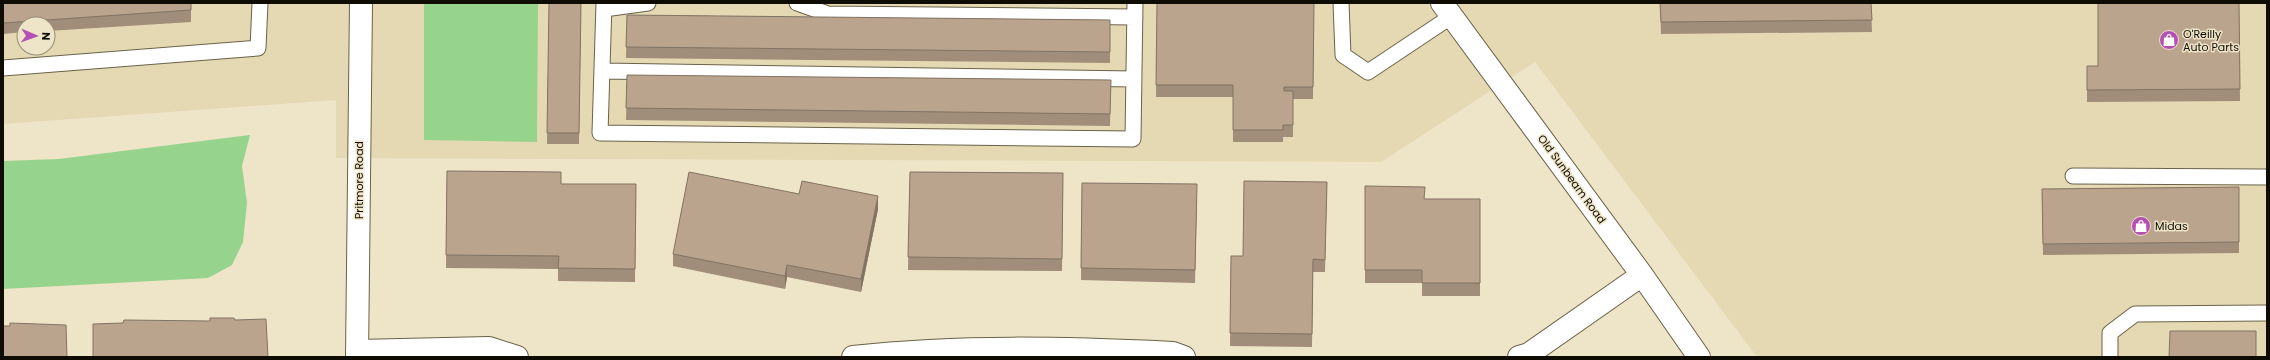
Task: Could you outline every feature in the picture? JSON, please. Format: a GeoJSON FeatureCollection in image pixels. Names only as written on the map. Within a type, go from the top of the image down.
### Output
{"type":"FeatureCollection","features":[{"type":"Feature","properties":{"kind":"street","name":"Pritmore Road"},"geometry":{"type":"LineString","coordinates":[[357,354],[360,3]]}},
{"type":"Feature","properties":{"kind":"street","name":"Old Sunbeam Road"},"geometry":{"type":"LineString","coordinates":[[1447,10],[1642,275],[1699,357]]}},
{"type":"Feature","properties":{"kind":"street"},"geometry":{"type":"LineString","coordinates":[[1519,357],[1529,354],[1642,275]]}},
{"type":"Feature","properties":{"kind":"street"},"geometry":{"type":"LineString","coordinates":[[357,354],[489,348],[517,357]]}},
{"type":"Feature","properties":{"kind":"street"},"geometry":{"type":"LineString","coordinates":[[853,357],[907,351],[1072,348],[1174,353],[1184,357]]}},
{"type":"Feature","properties":{"kind":"lane"},"geometry":{"type":"LineString","coordinates":[[3,68],[258,48],[260,3]]}},
{"type":"Feature","properties":{"kind":"lane"},"geometry":{"type":"LineString","coordinates":[[648,3],[604,6],[600,133],[1133,139],[1135,10],[828,14],[797,3]]}},
{"type":"Feature","properties":{"kind":"lane"},"geometry":{"type":"LineString","coordinates":[[1341,3],[1342,55],[1368,72],[1447,10]]}},
{"type":"Feature","properties":{"kind":"lane"},"geometry":{"type":"LineString","coordinates":[[602,71],[1134,79]]}},
{"type":"Feature","properties":{"kind":"lane"},"geometry":{"type":"LineString","coordinates":[[2073,176],[2267,176]]}},
{"type":"Feature","properties":{"kind":"lane"},"geometry":{"type":"LineString","coordinates":[[2110,357],[2110,333],[2135,314],[2267,313]]}},
{"type":"Feature","properties":{"kind":"shaded area"},"geometry":{"type":"Polygon","coordinates":[[[3,3],[2267,3],[2267,357],[1757,357],[1535,62],[1381,162],[336,158],[336,100],[3,124],[3,3]]]}},
{"type":"Feature","properties":{"kind":"shaded area"},"geometry":{"type":"Polygon","coordinates":[[[424,3],[538,3],[537,142],[424,140],[424,3]]]}},
{"type":"Feature","properties":{"kind":"shaded area"},"geometry":{"type":"Polygon","coordinates":[[[250,135],[242,166],[247,203],[243,242],[232,265],[208,278],[3,289],[3,161],[59,159],[250,135]]]}},
{"type":"Feature","properties":{"kind":"building"},"geometry":{"type":"Polygon","coordinates":[[[3,3],[191,3],[191,10],[56,19],[56,16],[16,16],[16,22],[3,23],[3,3]]]}},
{"type":"Feature","properties":{"kind":"building"},"geometry":{"type":"Polygon","coordinates":[[[549,3],[581,3],[579,133],[547,133],[549,3]]]}},
{"type":"Feature","properties":{"kind":"building"},"geometry":{"type":"Polygon","coordinates":[[[1157,3],[1314,3],[1313,87],[1284,87],[1284,91],[1293,91],[1293,125],[1283,125],[1283,130],[1233,130],[1233,85],[1156,85],[1157,3]]]}},
{"type":"Feature","properties":{"kind":"building"},"geometry":{"type":"Polygon","coordinates":[[[1660,3],[1871,3],[1872,20],[1661,22],[1660,3]]]}},
{"type":"Feature","properties":{"kind":"building","name":"O'Reilly Auto Parts"},"geometry":{"type":"Polygon","coordinates":[[[2098,3],[2239,3],[2240,89],[2087,90],[2087,66],[2098,66],[2098,3]]]}},
{"type":"Feature","properties":{"kind":"building"},"geometry":{"type":"Polygon","coordinates":[[[627,15],[1110,20],[1110,52],[626,47],[627,15]]]}},
{"type":"Feature","properties":{"kind":"building"},"geometry":{"type":"Polygon","coordinates":[[[627,75],[1111,80],[1110,114],[626,108],[627,75]]]}},
{"type":"Feature","properties":{"kind":"building"},"geometry":{"type":"Polygon","coordinates":[[[447,171],[561,172],[561,184],[636,184],[635,269],[558,268],[559,256],[446,255],[447,171]]]}},
{"type":"Feature","properties":{"kind":"building"},"geometry":{"type":"Polygon","coordinates":[[[689,172],[799,194],[802,181],[878,196],[861,279],[787,265],[785,276],[673,254],[689,172]]]}},
{"type":"Feature","properties":{"kind":"building"},"geometry":{"type":"Polygon","coordinates":[[[910,172],[1063,173],[1062,259],[908,257],[910,172]]]}},
{"type":"Feature","properties":{"kind":"building"},"geometry":{"type":"Polygon","coordinates":[[[1244,181],[1327,182],[1325,260],[1313,259],[1312,334],[1230,333],[1231,256],[1243,256],[1244,181]]]}},
{"type":"Feature","properties":{"kind":"building"},"geometry":{"type":"Polygon","coordinates":[[[1082,183],[1197,184],[1195,270],[1081,268],[1082,183]]]}},
{"type":"Feature","properties":{"kind":"building"},"geometry":{"type":"Polygon","coordinates":[[[1365,186],[1425,187],[1424,199],[1480,199],[1480,283],[1422,283],[1422,270],[1365,270],[1365,186]]]}},
{"type":"Feature","properties":{"kind":"building","name":"Midas"},"geometry":{"type":"Polygon","coordinates":[[[2239,187],[2239,242],[2043,244],[2042,189],[2239,187]]]}},
{"type":"Feature","properties":{"kind":"building"},"geometry":{"type":"Polygon","coordinates":[[[210,318],[234,318],[235,320],[266,319],[268,357],[93,357],[93,324],[123,323],[124,320],[210,321],[210,318]]]}},
{"type":"Feature","properties":{"kind":"building"},"geometry":{"type":"Polygon","coordinates":[[[10,323],[66,325],[67,357],[3,357],[3,326],[10,326],[10,323]]]}},
{"type":"Feature","properties":{"kind":"building"},"geometry":{"type":"Polygon","coordinates":[[[2170,331],[2256,331],[2256,357],[2169,357],[2170,331]]]}},
{"type":"Feature","properties":{"kind":"place","name":"O'Reilly Auto Parts"},"geometry":{"type":"Point","coordinates":[2169,40]}},
{"type":"Feature","properties":{"kind":"place","name":"Midas"},"geometry":{"type":"Point","coordinates":[2141,226]}}]}
